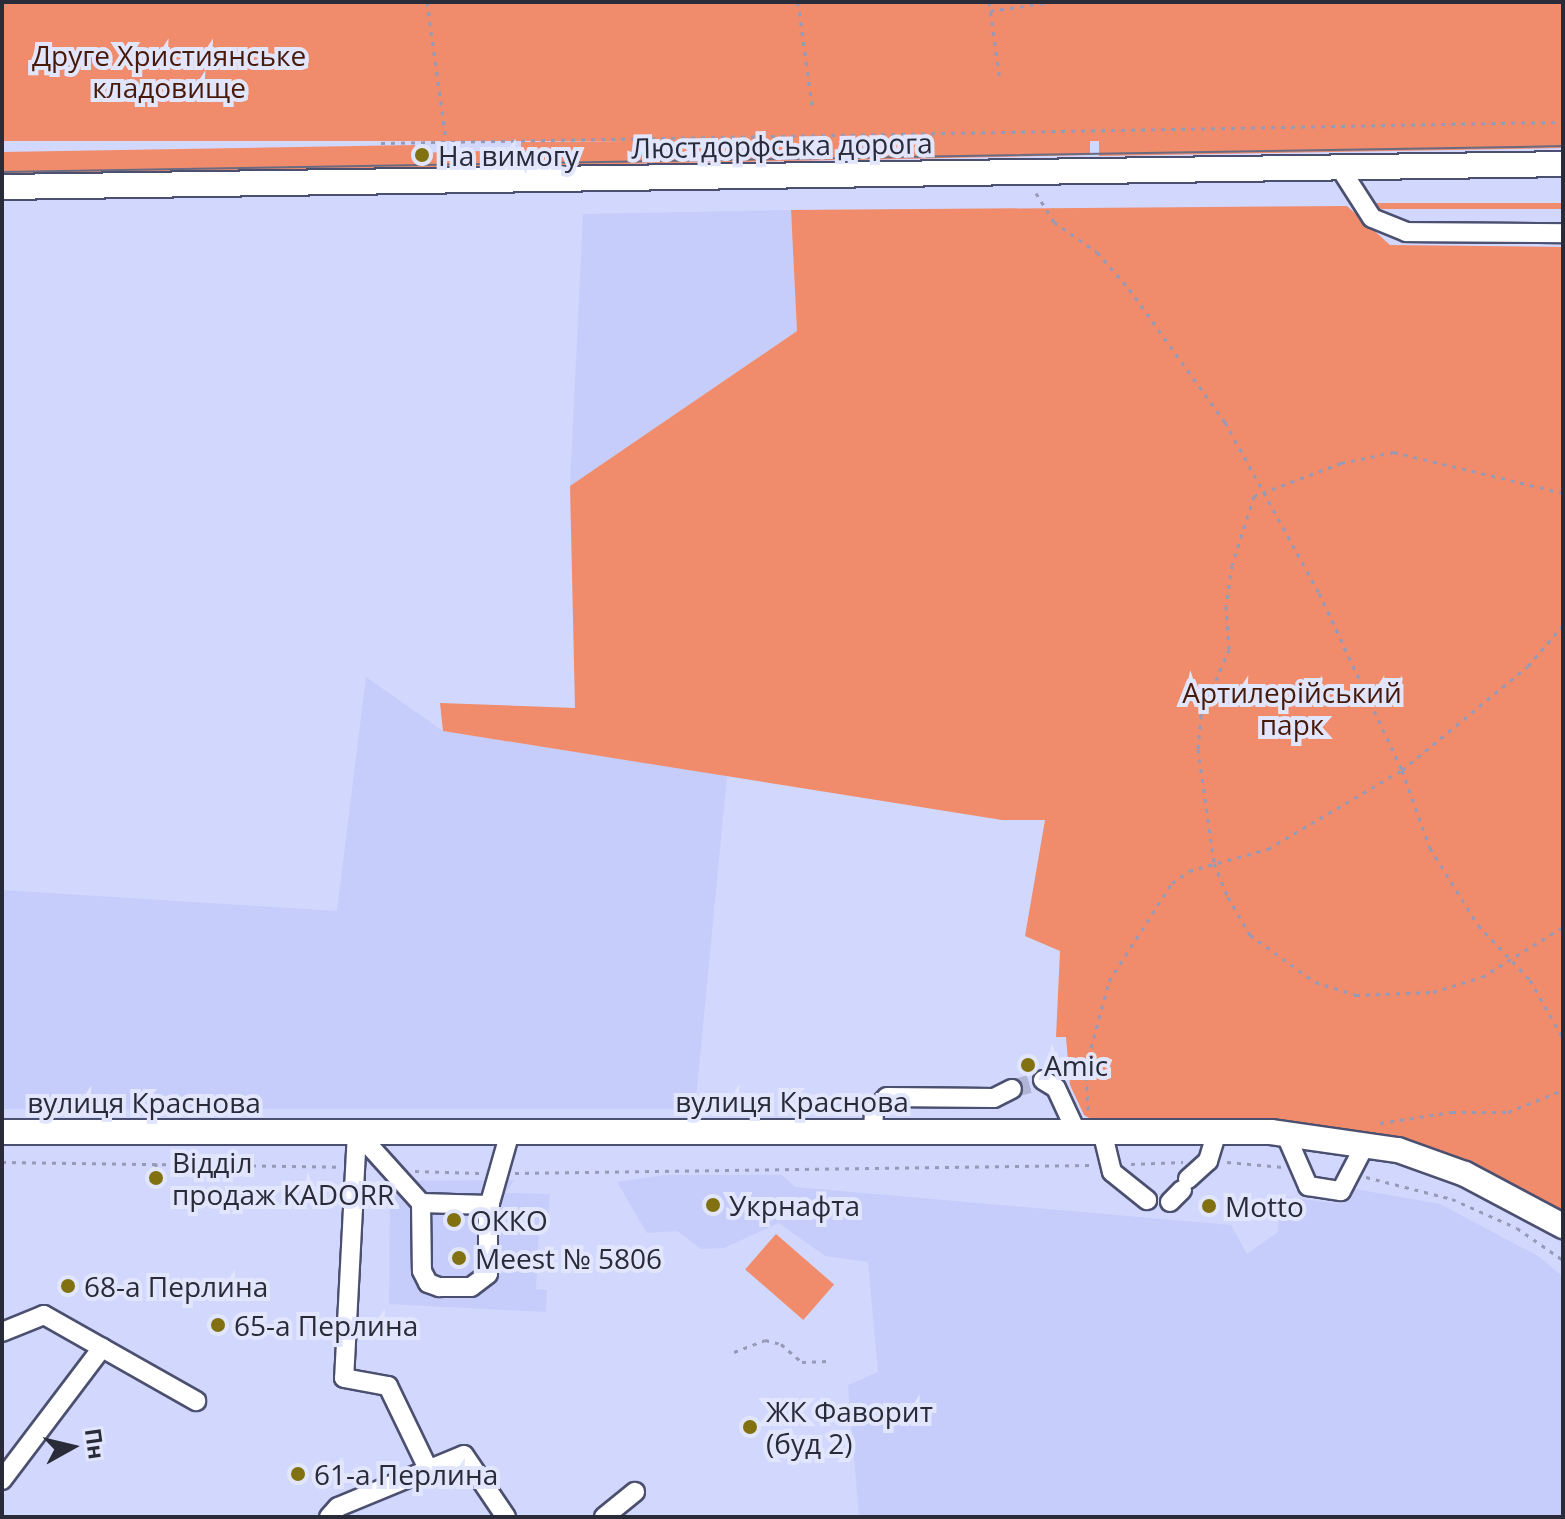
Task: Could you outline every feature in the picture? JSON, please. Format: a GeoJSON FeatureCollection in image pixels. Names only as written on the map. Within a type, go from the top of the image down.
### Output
{"type":"FeatureCollection","features":[{"type":"Feature","properties":{"kind":"main road","name":"Люстдорфська дорога"},"geometry":{"type":"LineString","coordinates":[[2,187],[1563,164]]}},
{"type":"Feature","properties":{"kind":"main road","name":"вулиця Краснова"},"geometry":{"type":"LineString","coordinates":[[2,1132],[992,1131],[1082,1121],[1102,1131],[1373,1133],[1465,1174],[1563,1226]]}},
{"type":"Feature","properties":{"kind":"lane"},"geometry":{"type":"LineString","coordinates":[[1340,168],[1372,218],[1406,232],[1563,233]]}},
{"type":"Feature","properties":{"kind":"lane"},"geometry":{"type":"LineString","coordinates":[[1043,1080],[1056,1088],[1082,1121]]}},
{"type":"Feature","properties":{"kind":"lane"},"geometry":{"type":"LineString","coordinates":[[873,1131],[874,1110],[887,1097],[994,1098],[1012,1089]]}},
{"type":"Feature","properties":{"kind":"lane"},"geometry":{"type":"LineString","coordinates":[[992,1131],[994,1098]]}},
{"type":"Feature","properties":{"kind":"lane"},"geometry":{"type":"LineString","coordinates":[[1102,1131],[1112,1172],[1147,1200]]}},
{"type":"Feature","properties":{"kind":"lane"},"geometry":{"type":"LineString","coordinates":[[1180,1190],[1208,1161],[1217,1131]]}},
{"type":"Feature","properties":{"kind":"lane"},"geometry":{"type":"LineString","coordinates":[[357,1132],[421,1203],[422,1271],[428,1283],[439,1287],[483,1283],[490,1205],[510,1132]]}},
{"type":"Feature","properties":{"kind":"lane"},"geometry":{"type":"LineString","coordinates":[[357,1132],[342,1377],[388,1386],[429,1471]]}},
{"type":"Feature","properties":{"kind":"lane"},"geometry":{"type":"LineString","coordinates":[[1285,1133],[1308,1186],[1341,1191],[1373,1133]]}},
{"type":"Feature","properties":{"kind":"lane"},"geometry":{"type":"LineString","coordinates":[[421,1203],[490,1205]]}},
{"type":"Feature","properties":{"kind":"lane"},"geometry":{"type":"LineString","coordinates":[[2,1332],[44,1315],[196,1401]]}},
{"type":"Feature","properties":{"kind":"lane"},"geometry":{"type":"LineString","coordinates":[[2,1480],[102,1348]]}},
{"type":"Feature","properties":{"kind":"lane"},"geometry":{"type":"LineString","coordinates":[[329,1517],[338,1507],[464,1455],[506,1517]]}},
{"type":"Feature","properties":{"kind":"lane"},"geometry":{"type":"LineString","coordinates":[[604,1517],[635,1492]]}},
{"type":"Feature","properties":{"kind":"path"},"geometry":{"type":"LineString","coordinates":[[427,2],[446,141]]}},
{"type":"Feature","properties":{"kind":"path"},"geometry":{"type":"LineString","coordinates":[[798,2],[812,106]]}},
{"type":"Feature","properties":{"kind":"path"},"geometry":{"type":"LineString","coordinates":[[989,2],[1000,80]]}},
{"type":"Feature","properties":{"kind":"path"},"geometry":{"type":"LineString","coordinates":[[990,11],[1051,2]]}},
{"type":"Feature","properties":{"kind":"path"},"geometry":{"type":"LineString","coordinates":[[381,143],[1563,122]]}},
{"type":"Feature","properties":{"kind":"path"},"geometry":{"type":"LineString","coordinates":[[1024,172],[1054,222],[1097,252],[1183,356],[1264,490],[1402,770],[1436,859],[1478,925],[1530,980],[1563,1038]]}},
{"type":"Feature","properties":{"kind":"path"},"geometry":{"type":"LineString","coordinates":[[1563,493],[1394,452],[1264,490],[1254,496],[1232,565],[1226,606],[1229,649],[1199,728],[1214,863],[1250,935],[1315,982],[1356,995],[1393,997],[1482,977],[1563,927]]}},
{"type":"Feature","properties":{"kind":"path"},"geometry":{"type":"LineString","coordinates":[[1082,1121],[1086,1067],[1109,981],[1172,883],[1214,863],[1268,849],[1402,770],[1528,666],[1563,625]]}},
{"type":"Feature","properties":{"kind":"path"},"geometry":{"type":"LineString","coordinates":[[1373,1133],[1452,1112],[1508,1112],[1563,1090]]}},
{"type":"Feature","properties":{"kind":"path"},"geometry":{"type":"LineString","coordinates":[[391,1170],[499,1173],[1208,1161],[1301,1169]]}},
{"type":"Feature","properties":{"kind":"path"},"geometry":{"type":"LineString","coordinates":[[2,1162],[346,1167]]}},
{"type":"Feature","properties":{"kind":"path"},"geometry":{"type":"LineString","coordinates":[[156,1163],[156,1176]]}},
{"type":"Feature","properties":{"kind":"path"},"geometry":{"type":"LineString","coordinates":[[1350,1175],[1452,1199],[1517,1228],[1563,1260]]}},
{"type":"Feature","properties":{"kind":"path"},"geometry":{"type":"LineString","coordinates":[[734,1352],[765,1340],[781,1344],[802,1362],[829,1361]]}},
{"type":"Feature","properties":{"kind":"shaded area"},"geometry":{"type":"Polygon","coordinates":[[[791,210],[797,331],[570,486],[583,214],[791,210]]]}},
{"type":"Feature","properties":{"kind":"shaded area"},"geometry":{"type":"Polygon","coordinates":[[[366,677],[443,731],[727,776],[695,1109],[2,1109],[2,890],[337,911],[366,677]]]}},
{"type":"Feature","properties":{"kind":"shaded area"},"geometry":{"type":"Polygon","coordinates":[[[664,1175],[782,1175],[795,1187],[1231,1225],[1247,1254],[1278,1232],[1280,1196],[1342,1204],[1355,1189],[1440,1204],[1538,1256],[1563,1277],[1563,1517],[859,1517],[848,1385],[878,1372],[868,1262],[825,1256],[779,1223],[724,1248],[701,1249],[677,1231],[647,1233],[617,1182],[664,1175]]]}},
{"type":"Feature","properties":{"kind":"shaded area"},"geometry":{"type":"Polygon","coordinates":[[[514,1180],[506,1193],[550,1194],[548,1216],[539,1232],[536,1289],[547,1290],[546,1312],[389,1304],[390,1181],[514,1180]]]}},
{"type":"Feature","properties":{"kind":"green space","name":"Друге Християнське кладовище"},"geometry":{"type":"Polygon","coordinates":[[[2,2],[1563,2],[1563,141],[2,141],[2,2]]]}},
{"type":"Feature","properties":{"kind":"green space"},"geometry":{"type":"Polygon","coordinates":[[[1563,125],[1563,130],[1469,135],[1563,134],[1563,148],[1099,156],[1099,133],[1563,125]]]}},
{"type":"Feature","properties":{"kind":"green space"},"geometry":{"type":"Polygon","coordinates":[[[1090,134],[1090,155],[855,160],[849,153],[852,138],[1090,134]]]}},
{"type":"Feature","properties":{"kind":"green space"},"geometry":{"type":"Polygon","coordinates":[[[834,139],[844,144],[843,160],[2,175],[2,152],[415,145],[416,153],[521,150],[521,142],[834,139]]]}},
{"type":"Feature","properties":{"kind":"green space"},"geometry":{"type":"Polygon","coordinates":[[[1373,203],[1563,203],[1563,209],[1373,209],[1373,203]]]}},
{"type":"Feature","properties":{"kind":"green space","name":"Артилерійський парк"},"geometry":{"type":"Polygon","coordinates":[[[1347,206],[1390,245],[1563,247],[1563,1214],[1451,1160],[1103,1126],[1084,1115],[1070,1085],[1066,1037],[1056,1037],[1060,951],[1025,936],[1045,820],[1002,820],[443,731],[440,703],[575,708],[570,486],[797,331],[791,210],[1347,206]]]}},
{"type":"Feature","properties":{"kind":"green space"},"geometry":{"type":"Polygon","coordinates":[[[776,1234],[834,1285],[803,1320],[745,1269],[776,1234]]]}},
{"type":"Feature","properties":{"kind":"tunnel"},"geometry":{"type":"LineString","coordinates":[[1012,1089],[1043,1080]]}},
{"type":"Feature","properties":{"kind":"tram line"},"geometry":{"type":"LineString","coordinates":[[2,172],[1563,146]]}},
{"type":"Feature","properties":{"kind":"place","name":"На вимогу"},"geometry":{"type":"Point","coordinates":[422,155]}},
{"type":"Feature","properties":{"kind":"place","name":"Amic"},"geometry":{"type":"Point","coordinates":[1028,1065]}},
{"type":"Feature","properties":{"kind":"place","name":"Відділ продаж KADORR"},"geometry":{"type":"Point","coordinates":[156,1178]}},
{"type":"Feature","properties":{"kind":"place","name":"Укрнафта"},"geometry":{"type":"Point","coordinates":[713,1205]}},
{"type":"Feature","properties":{"kind":"place","name":"Motto"},"geometry":{"type":"Point","coordinates":[1209,1206]}},
{"type":"Feature","properties":{"kind":"place","name":"ОККО"},"geometry":{"type":"Point","coordinates":[454,1220]}},
{"type":"Feature","properties":{"kind":"place","name":"Meest № 5806"},"geometry":{"type":"Point","coordinates":[459,1258]}},
{"type":"Feature","properties":{"kind":"place","name":"68-а Перлина"},"geometry":{"type":"Point","coordinates":[68,1286]}},
{"type":"Feature","properties":{"kind":"place","name":"65-а Перлина"},"geometry":{"type":"Point","coordinates":[218,1325]}},
{"type":"Feature","properties":{"kind":"place","name":"ЖК Фаворит (буд 2)"},"geometry":{"type":"Point","coordinates":[750,1427]}},
{"type":"Feature","properties":{"kind":"place","name":"61-а Перлина"},"geometry":{"type":"Point","coordinates":[298,1474]}}]}
